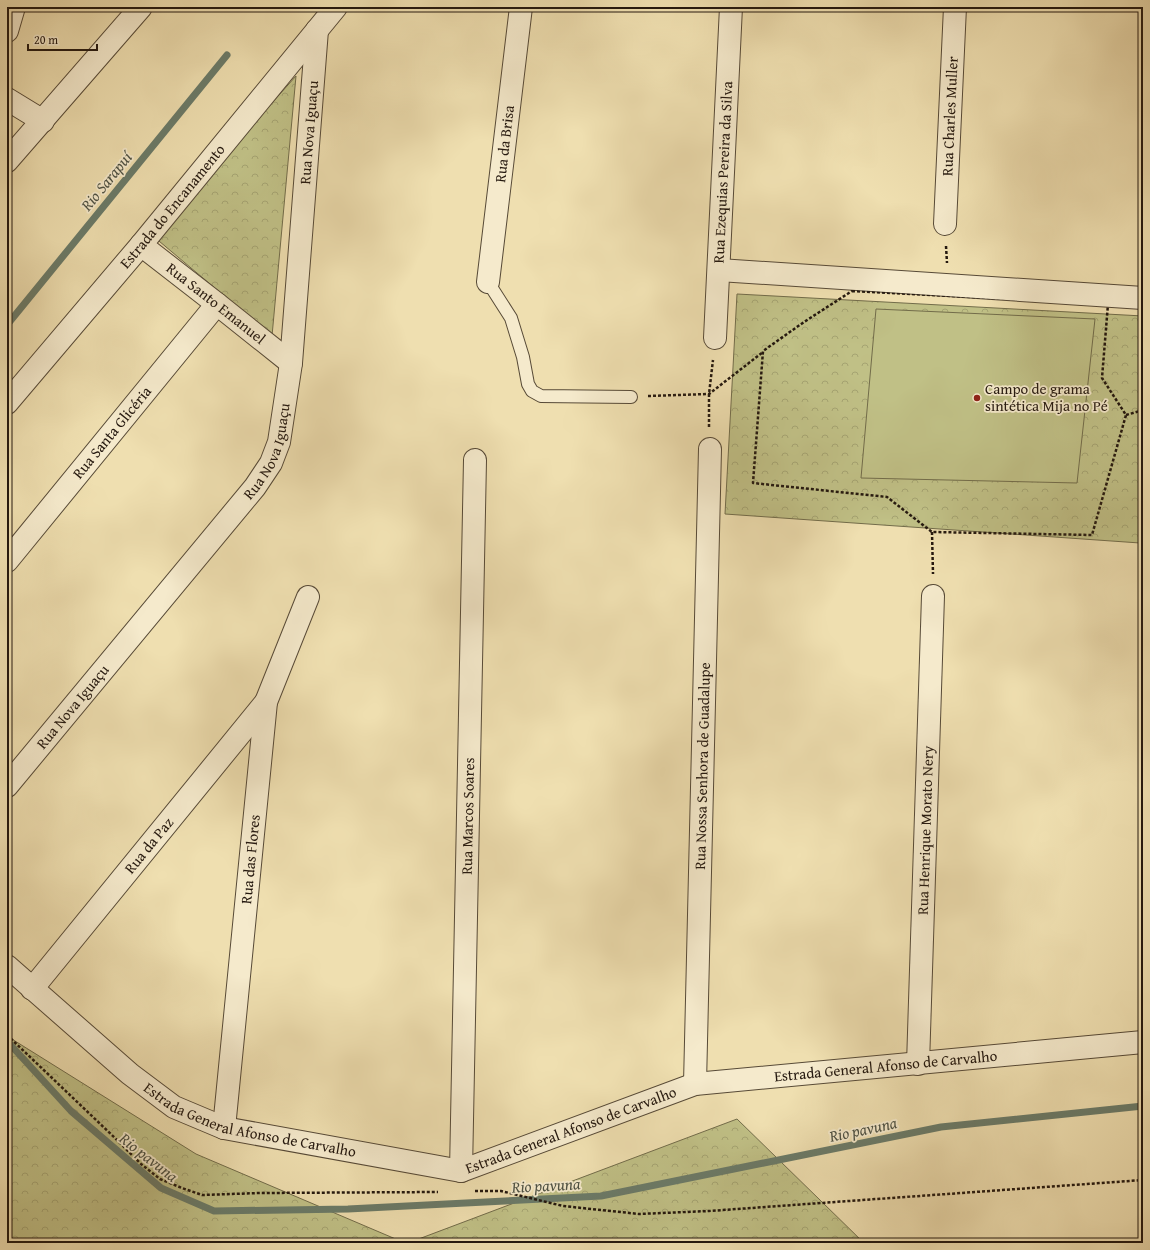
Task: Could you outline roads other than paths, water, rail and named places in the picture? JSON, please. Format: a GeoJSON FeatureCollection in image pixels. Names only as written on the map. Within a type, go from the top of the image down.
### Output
{"type":"FeatureCollection","features":[{"type":"Feature","properties":{"kind":"street"},"geometry":{"type":"LineString","coordinates":[[7,31],[14,7]]}},
{"type":"Feature","properties":{"kind":"street"},"geometry":{"type":"LineString","coordinates":[[7,161],[141,7]]}},
{"type":"Feature","properties":{"kind":"street","name":"Estrada do Encanamento"},"geometry":{"type":"LineString","coordinates":[[7,403],[141,245],[336,7]]}},
{"type":"Feature","properties":{"kind":"street","name":"Rua da Brisa"},"geometry":{"type":"LineString","coordinates":[[488,282],[521,7]]}},
{"type":"Feature","properties":{"kind":"street","name":"Rua Ezequias Pereira da Silva"},"geometry":{"type":"LineString","coordinates":[[715,338],[731,7]]}},
{"type":"Feature","properties":{"kind":"street","name":"Rua Charles Muller"},"geometry":{"type":"LineString","coordinates":[[945,224],[955,7]]}},
{"type":"Feature","properties":{"kind":"street","name":"Rua Nova Iguaçu"},"geometry":{"type":"LineString","coordinates":[[7,786],[255,486],[271,462],[279,442],[291,363],[317,30]]}},
{"type":"Feature","properties":{"kind":"street"},"geometry":{"type":"LineString","coordinates":[[7,99],[43,121]]}},
{"type":"Feature","properties":{"kind":"street","name":"Rua Santo Emanuel"},"geometry":{"type":"LineString","coordinates":[[141,245],[291,363]]}},
{"type":"Feature","properties":{"kind":"street"},"geometry":{"type":"LineString","coordinates":[[719,270],[1143,298]]}},
{"type":"Feature","properties":{"kind":"street","name":"Rua Santa Glicéria"},"geometry":{"type":"LineString","coordinates":[[7,561],[217,304]]}},
{"type":"Feature","properties":{"kind":"street","name":"Rua Nossa Senhora de Guadalupe"},"geometry":{"type":"LineString","coordinates":[[695,1084],[710,449]]}},
{"type":"Feature","properties":{"kind":"street","name":"Rua Marcos Soares"},"geometry":{"type":"LineString","coordinates":[[461,1171],[475,460]]}},
{"type":"Feature","properties":{"kind":"street","name":"Rua Henrique Morato Nery"},"geometry":{"type":"LineString","coordinates":[[918,1064],[933,596]]}},
{"type":"Feature","properties":{"kind":"street","name":"Rua das Flores"},"geometry":{"type":"LineString","coordinates":[[224,1128],[266,702],[308,597]]}},
{"type":"Feature","properties":{"kind":"street","name":"Rua da Paz"},"geometry":{"type":"LineString","coordinates":[[32,988],[266,702]]}},
{"type":"Feature","properties":{"kind":"street","name":"Estrada General Afonso de Carvalho"},"geometry":{"type":"LineString","coordinates":[[7,966],[130,1074],[174,1107],[224,1128],[461,1171],[695,1084],[1143,1042]]}},
{"type":"Feature","properties":{"kind":"lane"},"geometry":{"type":"LineString","coordinates":[[488,282],[511,318],[528,384],[532,391],[542,396],[631,397]]}},
{"type":"Feature","properties":{"kind":"waterway","name":"Rio Sarapuí"},"geometry":{"type":"LineString","coordinates":[[7,325],[227,55]]}},
{"type":"Feature","properties":{"kind":"waterway","name":"Rio pavuna"},"geometry":{"type":"LineString","coordinates":[[7,1041],[71,1111],[161,1188],[214,1211],[348,1209],[601,1196],[941,1127],[1143,1106]]}},
{"type":"Feature","properties":{"kind":"place","name":"Campo de grama sintética Mija no Pé"},"geometry":{"type":"Point","coordinates":[977,398]}}]}
